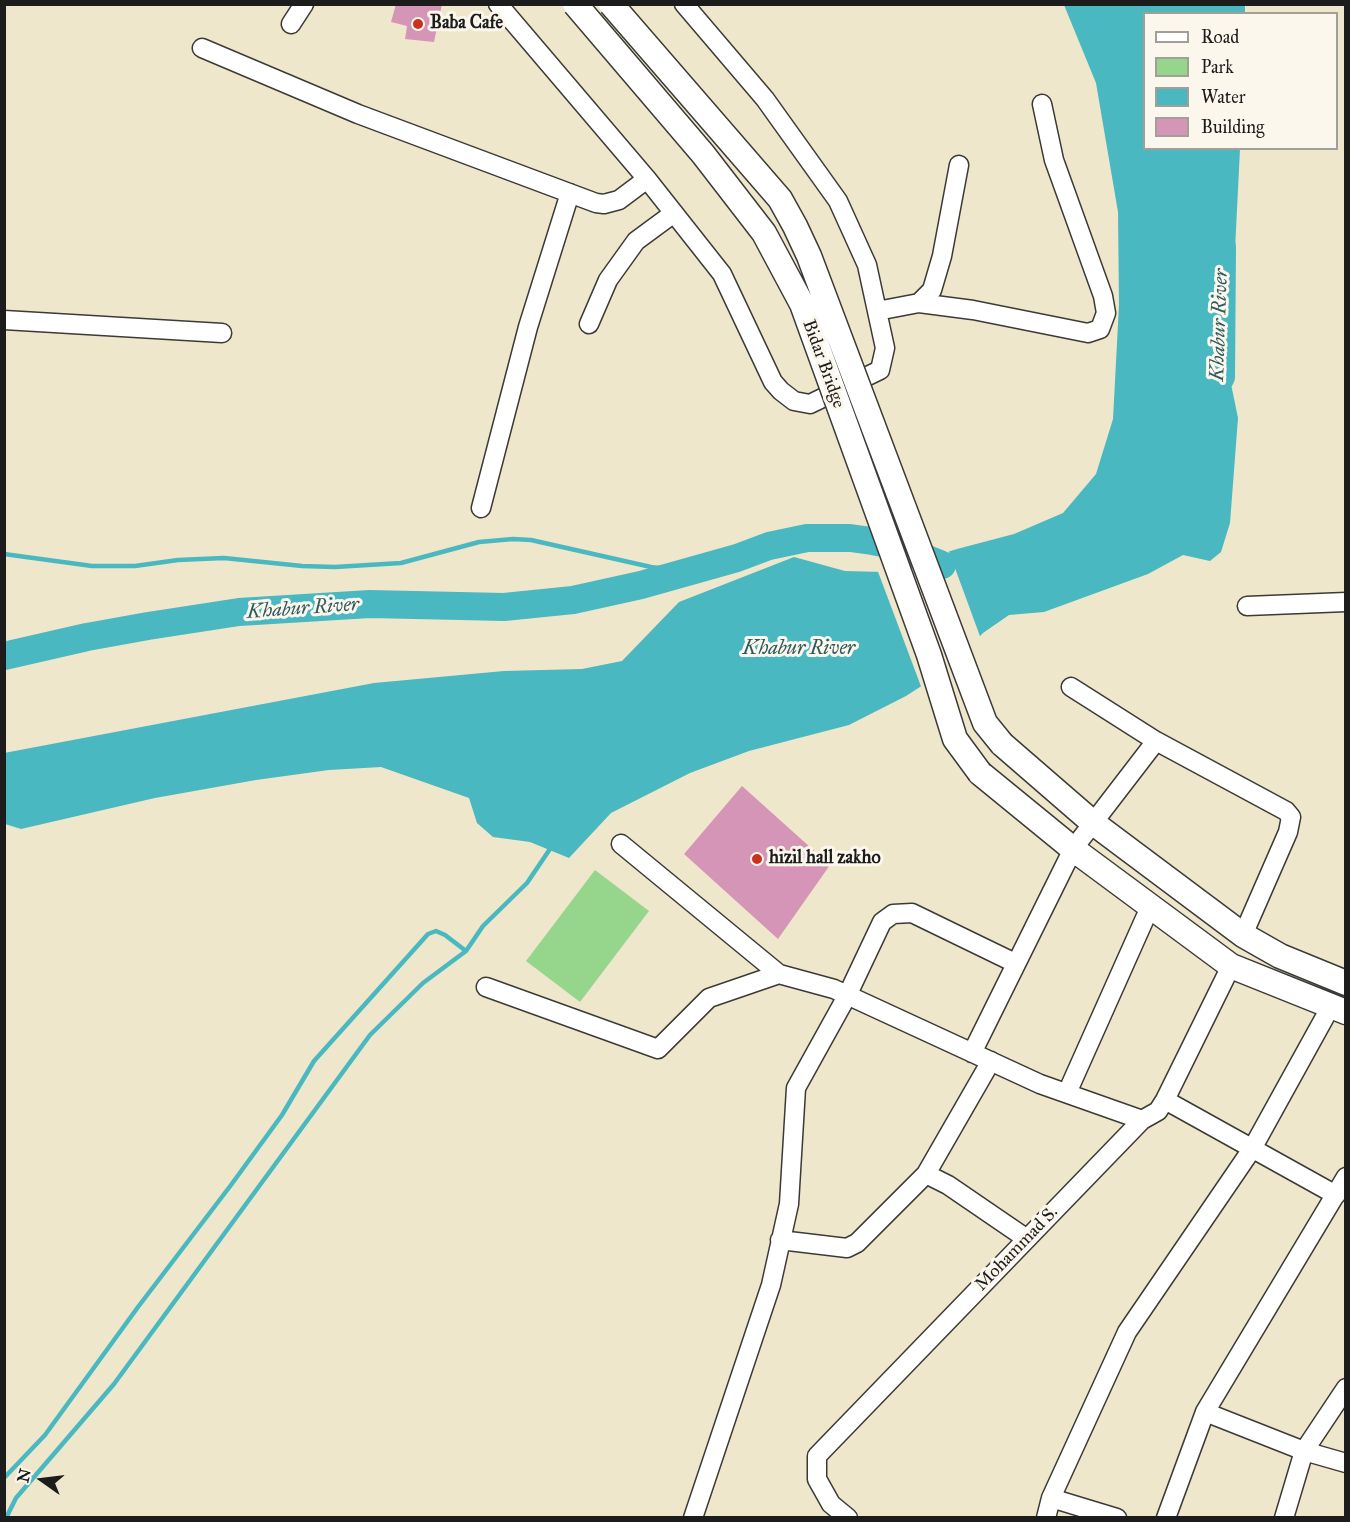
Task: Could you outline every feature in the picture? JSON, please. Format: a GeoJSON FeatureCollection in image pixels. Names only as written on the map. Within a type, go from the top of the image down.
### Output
{"type":"FeatureCollection","features":[{"type":"Feature","properties":{"kind":"main road","name":"Bidar Bridge"},"geometry":{"type":"LineString","coordinates":[[575,4],[702,154],[764,233],[802,304],[925,644],[955,739],[980,773],[1073,849],[1231,966],[1338,1009]]}},
{"type":"Feature","properties":{"kind":"main road","name":"Bidar Bridge"},"geometry":{"type":"LineString","coordinates":[[611,4],[780,199],[795,226],[809,256],[985,723],[1002,744],[1092,822],[1243,935],[1280,956],[1346,983]]}},
{"type":"Feature","properties":{"kind":"street"},"geometry":{"type":"LineString","coordinates":[[291,24],[304,4]]}},
{"type":"Feature","properties":{"kind":"street"},"geometry":{"type":"LineString","coordinates":[[498,4],[646,179],[722,274],[773,381],[781,391],[794,400],[810,404],[880,370],[885,348],[867,265],[838,201],[765,99],[684,4]]}},
{"type":"Feature","properties":{"kind":"street"},"geometry":{"type":"LineString","coordinates":[[202,48],[357,114],[596,203],[612,203],[626,196],[646,179]]}},
{"type":"Feature","properties":{"kind":"street"},"geometry":{"type":"LineString","coordinates":[[878,311],[919,303],[973,310],[1088,333],[1100,329],[1106,313],[1103,296],[1054,160],[1042,104]]}},
{"type":"Feature","properties":{"kind":"street"},"geometry":{"type":"LineString","coordinates":[[919,303],[932,290],[942,256],[959,165]]}},
{"type":"Feature","properties":{"kind":"street"},"geometry":{"type":"LineString","coordinates":[[481,508],[528,327],[570,193]]}},
{"type":"Feature","properties":{"kind":"street"},"geometry":{"type":"LineString","coordinates":[[589,324],[608,280],[636,241],[674,213]]}},
{"type":"Feature","properties":{"kind":"street"},"geometry":{"type":"LineString","coordinates":[[4,320],[222,333]]}},
{"type":"Feature","properties":{"kind":"street"},"geometry":{"type":"LineString","coordinates":[[1248,606],[1346,602]]}},
{"type":"Feature","properties":{"kind":"street"},"geometry":{"type":"LineString","coordinates":[[1071,687],[1156,741],[1286,811],[1291,817],[1288,832],[1243,935]]}},
{"type":"Feature","properties":{"kind":"street"},"geometry":{"type":"LineString","coordinates":[[972,1053],[1073,849],[1156,741]]}},
{"type":"Feature","properties":{"kind":"street"},"geometry":{"type":"LineString","coordinates":[[621,844],[779,974],[834,989],[1040,1084],[1142,1120]]}},
{"type":"Feature","properties":{"kind":"street"},"geometry":{"type":"LineString","coordinates":[[1067,1093],[1150,907]]}},
{"type":"Feature","properties":{"kind":"street"},"geometry":{"type":"LineString","coordinates":[[693,1518],[771,1285],[789,1204],[796,1088],[848,996],[882,922],[893,914],[912,914],[1015,963]]}},
{"type":"Feature","properties":{"kind":"street","name":"Mohammad S."},"geometry":{"type":"LineString","coordinates":[[848,1518],[831,1504],[817,1479],[818,1456],[1142,1120],[1158,1111],[1231,966]]}},
{"type":"Feature","properties":{"kind":"street"},"geometry":{"type":"LineString","coordinates":[[486,987],[658,1049],[709,998],[779,974]]}},
{"type":"Feature","properties":{"kind":"street"},"geometry":{"type":"LineString","coordinates":[[1046,1518],[1051,1498],[1127,1332],[1252,1149],[1338,1009]]}},
{"type":"Feature","properties":{"kind":"street"},"geometry":{"type":"LineString","coordinates":[[780,1240],[847,1248],[857,1243],[926,1174],[991,1061]]}},
{"type":"Feature","properties":{"kind":"street"},"geometry":{"type":"LineString","coordinates":[[1165,1100],[1336,1195]]}},
{"type":"Feature","properties":{"kind":"street"},"geometry":{"type":"LineString","coordinates":[[926,1174],[948,1185],[1027,1239]]}},
{"type":"Feature","properties":{"kind":"street"},"geometry":{"type":"LineString","coordinates":[[1166,1518],[1205,1413],[1346,1177]]}},
{"type":"Feature","properties":{"kind":"street"},"geometry":{"type":"LineString","coordinates":[[1284,1518],[1304,1451],[1346,1388]]}},
{"type":"Feature","properties":{"kind":"street"},"geometry":{"type":"LineString","coordinates":[[1205,1413],[1304,1451],[1346,1462]]}},
{"type":"Feature","properties":{"kind":"street"},"geometry":{"type":"LineString","coordinates":[[1051,1498],[1117,1518]]}},
{"type":"Feature","properties":{"kind":"green space"},"geometry":{"type":"Polygon","coordinates":[[[595,870],[649,911],[580,1002],[526,961],[595,870]]]}},
{"type":"Feature","properties":{"kind":"water","name":"Khabur River"},"geometry":{"type":"Polygon","coordinates":[[[1064,5],[1245,5],[1245,12],[1143,12],[1143,150],[1240,150],[1234,270],[1213,296],[1238,418],[1230,523],[1221,552],[1210,561],[1183,555],[1148,574],[1044,612],[1009,615],[983,633],[951,667],[906,696],[849,725],[749,751],[690,773],[611,813],[569,858],[530,842],[493,837],[477,823],[469,798],[381,767],[329,770],[256,780],[155,798],[21,829],[5,824],[4,753],[374,683],[504,671],[582,669],[622,661],[679,602],[794,557],[845,571],[883,572],[1014,534],[1063,513],[1096,474],[1113,419],[1119,305],[1118,212],[1096,83],[1064,5]]]}},
{"type":"Feature","properties":{"kind":"pier"},"geometry":{"type":"Polygon","coordinates":[[[948,549],[981,639],[953,669],[922,689],[877,569],[948,549]]]}},
{"type":"Feature","properties":{"kind":"building","name":"Baba Cafe"},"geometry":{"type":"Polygon","coordinates":[[[396,4],[442,4],[434,42],[405,39],[407,26],[391,22],[396,4]]]}},
{"type":"Feature","properties":{"kind":"building","name":"hizil hall zakho"},"geometry":{"type":"Polygon","coordinates":[[[742,786],[830,865],[778,939],[684,854],[742,786]]]}},
{"type":"Feature","properties":{"kind":"waterway","name":"Khabur River"},"geometry":{"type":"LineString","coordinates":[[1221,377],[1222,247]]}},
{"type":"Feature","properties":{"kind":"waterway","name":"Khabur River"},"geometry":{"type":"LineString","coordinates":[[4,656],[87,637],[239,612],[370,604],[504,607],[573,600],[641,585],[737,558],[769,546],[807,538],[850,538],[893,545],[942,565]]}},
{"type":"Feature","properties":{"kind":"waterway"},"geometry":{"type":"LineString","coordinates":[[4,554],[92,566],[135,566],[178,560],[224,558],[335,567],[401,563],[479,542],[513,539],[531,540],[651,567],[689,572]]}},
{"type":"Feature","properties":{"kind":"waterway"},"geometry":{"type":"LineString","coordinates":[[6,1518],[16,1498],[114,1384],[370,1035],[423,983],[466,951],[483,926],[527,883],[552,846]]}},
{"type":"Feature","properties":{"kind":"waterway"},"geometry":{"type":"LineString","coordinates":[[4,1478],[45,1435],[231,1185],[282,1115],[314,1061],[428,934],[436,931],[445,935],[466,951]]}},
{"type":"Feature","properties":{"kind":"place","name":"Baba Cafe"},"geometry":{"type":"Point","coordinates":[418,24]}},
{"type":"Feature","properties":{"kind":"place","name":"hizil hall zakho"},"geometry":{"type":"Point","coordinates":[757,859]}}]}
